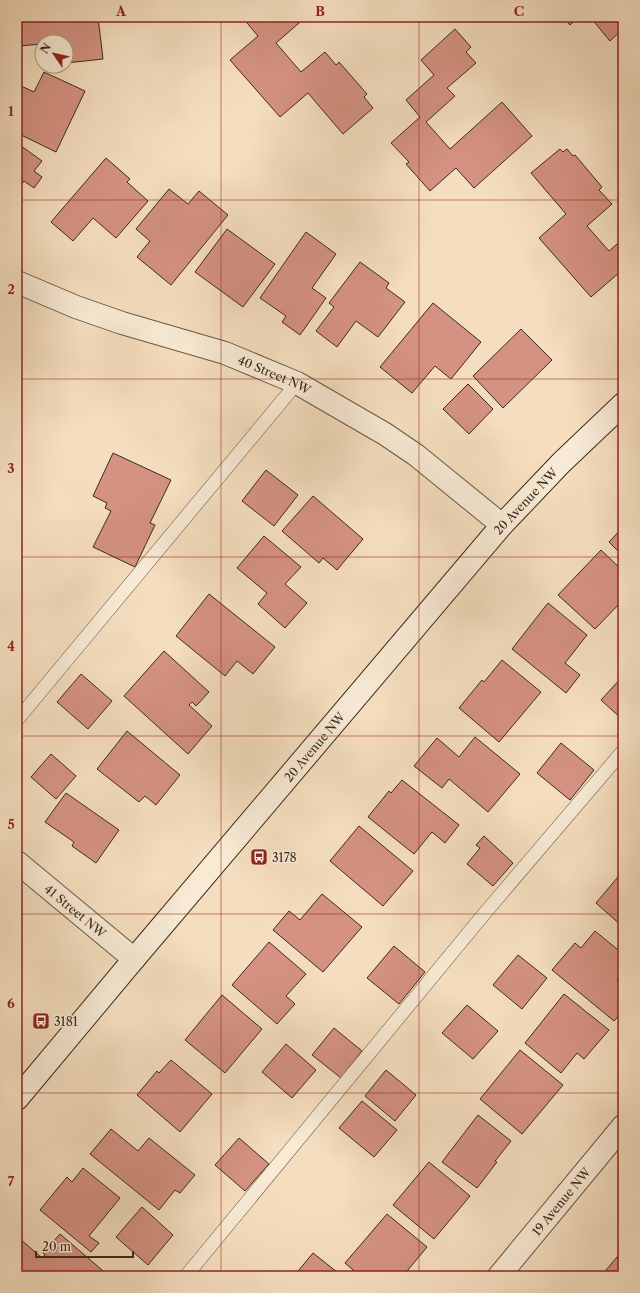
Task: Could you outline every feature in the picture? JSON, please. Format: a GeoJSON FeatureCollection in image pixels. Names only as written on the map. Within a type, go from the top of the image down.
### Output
{"type":"FeatureCollection","features":[{"type":"Feature","properties":{"kind":"street","name":"40 Street NW"},"geometry":{"type":"LineString","coordinates":[[17,282],[76,307],[122,323],[225,354],[261,367],[297,383],[385,434],[416,455],[502,525]]}},
{"type":"Feature","properties":{"kind":"street","name":"20 Avenue NW"},"geometry":{"type":"LineString","coordinates":[[17,1099],[502,525],[561,462],[623,404]]}},
{"type":"Feature","properties":{"kind":"street","name":"41 Street NW"},"geometry":{"type":"LineString","coordinates":[[17,862],[134,959]]}},
{"type":"Feature","properties":{"kind":"street","name":"19 Avenue NW"},"geometry":{"type":"LineString","coordinates":[[499,1276],[623,1126]]}},
{"type":"Feature","properties":{"kind":"lane"},"geometry":{"type":"LineString","coordinates":[[17,720],[297,383]]}},
{"type":"Feature","properties":{"kind":"lane"},"geometry":{"type":"LineString","coordinates":[[186,1276],[484,914],[623,751]]}},
{"type":"Feature","properties":{"kind":"building"},"geometry":{"type":"Polygon","coordinates":[[[17,17],[98,17],[103,59],[74,62],[74,34],[34,34],[34,45],[19,46],[17,17]]]}},
{"type":"Feature","properties":{"kind":"building"},"geometry":{"type":"Polygon","coordinates":[[[242,17],[306,17],[276,43],[301,72],[325,52],[336,65],[339,62],[367,94],[364,97],[373,108],[343,134],[308,93],[280,117],[230,60],[258,36],[242,17]]]}},
{"type":"Feature","properties":{"kind":"building"},"geometry":{"type":"Polygon","coordinates":[[[563,17],[579,17],[570,25],[563,17]]]}},
{"type":"Feature","properties":{"kind":"building"},"geometry":{"type":"Polygon","coordinates":[[[590,17],[623,17],[623,29],[610,41],[590,17]]]}},
{"type":"Feature","properties":{"kind":"building"},"geometry":{"type":"Polygon","coordinates":[[[455,29],[471,47],[466,52],[476,63],[447,88],[455,96],[426,122],[450,149],[502,102],[532,136],[474,188],[456,168],[430,191],[406,164],[409,162],[391,143],[420,117],[406,100],[434,75],[421,60],[455,29]]]}},
{"type":"Feature","properties":{"kind":"building"},"geometry":{"type":"Polygon","coordinates":[[[43,74],[48,74],[85,91],[56,152],[17,133],[17,84],[34,92],[43,74]]]}},
{"type":"Feature","properties":{"kind":"building"},"geometry":{"type":"Polygon","coordinates":[[[17,143],[42,161],[34,171],[42,177],[34,188],[24,181],[17,190],[17,143]]]}},
{"type":"Feature","properties":{"kind":"building"},"geometry":{"type":"Polygon","coordinates":[[[560,149],[563,152],[567,149],[573,156],[575,155],[602,187],[599,190],[612,204],[587,226],[609,251],[623,239],[623,276],[620,272],[591,297],[539,238],[566,214],[531,173],[560,149]]]}},
{"type":"Feature","properties":{"kind":"building"},"geometry":{"type":"Polygon","coordinates":[[[106,158],[130,179],[127,182],[148,201],[116,238],[93,218],[73,241],[51,222],[106,158]]]}},
{"type":"Feature","properties":{"kind":"building"},"geometry":{"type":"Polygon","coordinates":[[[169,189],[188,204],[199,191],[228,215],[171,285],[137,257],[150,241],[136,229],[169,189]]]}},
{"type":"Feature","properties":{"kind":"building"},"geometry":{"type":"Polygon","coordinates":[[[227,229],[275,264],[243,307],[195,272],[227,229]]]}},
{"type":"Feature","properties":{"kind":"building"},"geometry":{"type":"Polygon","coordinates":[[[306,232],[336,254],[312,288],[326,298],[300,335],[282,322],[286,316],[260,298],[306,232]]]}},
{"type":"Feature","properties":{"kind":"building"},"geometry":{"type":"Polygon","coordinates":[[[360,262],[389,283],[386,288],[405,302],[378,337],[356,321],[337,347],[316,331],[334,307],[329,303],[360,262]]]}},
{"type":"Feature","properties":{"kind":"building"},"geometry":{"type":"Polygon","coordinates":[[[433,303],[481,342],[451,379],[435,366],[412,393],[380,367],[433,303]]]}},
{"type":"Feature","properties":{"kind":"building"},"geometry":{"type":"Polygon","coordinates":[[[521,329],[552,360],[503,408],[473,376],[521,329]]]}},
{"type":"Feature","properties":{"kind":"building"},"geometry":{"type":"Polygon","coordinates":[[[468,384],[493,409],[469,434],[443,409],[468,384]]]}},
{"type":"Feature","properties":{"kind":"building"},"geometry":{"type":"Polygon","coordinates":[[[113,453],[171,480],[150,523],[155,525],[135,567],[93,547],[111,511],[105,508],[107,503],[93,496],[113,453]]]}},
{"type":"Feature","properties":{"kind":"building"},"geometry":{"type":"Polygon","coordinates":[[[266,470],[298,495],[274,526],[242,501],[266,470]]]}},
{"type":"Feature","properties":{"kind":"building"},"geometry":{"type":"Polygon","coordinates":[[[313,496],[363,539],[337,570],[323,558],[319,563],[282,531],[313,496]]]}},
{"type":"Feature","properties":{"kind":"building"},"geometry":{"type":"Polygon","coordinates":[[[623,527],[623,556],[609,542],[623,527]]]}},
{"type":"Feature","properties":{"kind":"building"},"geometry":{"type":"Polygon","coordinates":[[[264,536],[301,567],[285,584],[307,603],[285,628],[258,604],[267,593],[237,568],[264,536]]]}},
{"type":"Feature","properties":{"kind":"building"},"geometry":{"type":"Polygon","coordinates":[[[601,550],[623,571],[623,600],[595,629],[558,595],[601,550]]]}},
{"type":"Feature","properties":{"kind":"building"},"geometry":{"type":"Polygon","coordinates":[[[209,594],[275,647],[253,674],[237,661],[225,676],[176,636],[209,594]]]}},
{"type":"Feature","properties":{"kind":"building"},"geometry":{"type":"Polygon","coordinates":[[[548,603],[587,635],[565,663],[580,675],[566,693],[512,649],[548,603]]]}},
{"type":"Feature","properties":{"kind":"building"},"geometry":{"type":"Polygon","coordinates":[[[164,651],[209,692],[196,706],[192,702],[189,705],[212,726],[188,754],[124,696],[164,651]]]}},
{"type":"Feature","properties":{"kind":"building"},"geometry":{"type":"Polygon","coordinates":[[[502,660],[541,692],[499,742],[459,708],[482,680],[484,682],[502,660]]]}},
{"type":"Feature","properties":{"kind":"building"},"geometry":{"type":"Polygon","coordinates":[[[81,674],[112,701],[88,729],[57,702],[81,674]]]}},
{"type":"Feature","properties":{"kind":"building"},"geometry":{"type":"Polygon","coordinates":[[[623,676],[623,720],[601,700],[623,676]]]}},
{"type":"Feature","properties":{"kind":"building"},"geometry":{"type":"Polygon","coordinates":[[[127,731],[180,775],[156,805],[145,796],[139,802],[97,769],[127,731]]]}},
{"type":"Feature","properties":{"kind":"building"},"geometry":{"type":"Polygon","coordinates":[[[475,737],[520,774],[488,812],[449,779],[442,788],[414,766],[437,738],[459,757],[475,737]]]}},
{"type":"Feature","properties":{"kind":"building"},"geometry":{"type":"Polygon","coordinates":[[[561,743],[594,770],[570,800],[537,773],[561,743]]]}},
{"type":"Feature","properties":{"kind":"building"},"geometry":{"type":"Polygon","coordinates":[[[51,754],[76,776],[56,799],[31,777],[51,754]]]}},
{"type":"Feature","properties":{"kind":"building"},"geometry":{"type":"Polygon","coordinates":[[[402,780],[459,825],[445,843],[432,832],[414,854],[368,817],[389,791],[391,793],[402,780]]]}},
{"type":"Feature","properties":{"kind":"building"},"geometry":{"type":"Polygon","coordinates":[[[66,793],[119,830],[96,863],[72,846],[74,842],[45,822],[66,793]]]}},
{"type":"Feature","properties":{"kind":"building"},"geometry":{"type":"Polygon","coordinates":[[[359,826],[413,871],[383,906],[330,861],[359,826]]]}},
{"type":"Feature","properties":{"kind":"building"},"geometry":{"type":"Polygon","coordinates":[[[484,836],[513,863],[493,886],[467,864],[480,848],[476,845],[484,836]]]}},
{"type":"Feature","properties":{"kind":"building"},"geometry":{"type":"Polygon","coordinates":[[[623,871],[623,927],[596,903],[623,871]]]}},
{"type":"Feature","properties":{"kind":"building"},"geometry":{"type":"Polygon","coordinates":[[[322,894],[362,927],[323,972],[273,930],[289,911],[300,920],[322,894]]]}},
{"type":"Feature","properties":{"kind":"building"},"geometry":{"type":"Polygon","coordinates":[[[595,931],[623,954],[623,973],[617,980],[623,985],[623,1011],[614,1021],[552,970],[575,943],[581,948],[595,931]]]}},
{"type":"Feature","properties":{"kind":"building"},"geometry":{"type":"Polygon","coordinates":[[[269,942],[306,974],[286,996],[295,1004],[277,1024],[232,985],[269,942]]]}},
{"type":"Feature","properties":{"kind":"building"},"geometry":{"type":"Polygon","coordinates":[[[394,946],[425,972],[399,1004],[367,978],[394,946]]]}},
{"type":"Feature","properties":{"kind":"building"},"geometry":{"type":"Polygon","coordinates":[[[518,955],[547,978],[522,1009],[493,985],[518,955]]]}},
{"type":"Feature","properties":{"kind":"building"},"geometry":{"type":"Polygon","coordinates":[[[564,994],[609,1030],[584,1059],[577,1053],[561,1073],[525,1043],[564,994]]]}},
{"type":"Feature","properties":{"kind":"building"},"geometry":{"type":"Polygon","coordinates":[[[222,995],[262,1029],[225,1073],[185,1040],[222,995]]]}},
{"type":"Feature","properties":{"kind":"building"},"geometry":{"type":"Polygon","coordinates":[[[467,1005],[498,1031],[473,1059],[442,1033],[467,1005]]]}},
{"type":"Feature","properties":{"kind":"building"},"geometry":{"type":"Polygon","coordinates":[[[334,1028],[362,1051],[341,1078],[312,1055],[334,1028]]]}},
{"type":"Feature","properties":{"kind":"building"},"geometry":{"type":"Polygon","coordinates":[[[286,1044],[316,1070],[292,1098],[262,1072],[286,1044]]]}},
{"type":"Feature","properties":{"kind":"building"},"geometry":{"type":"Polygon","coordinates":[[[520,1050],[563,1085],[522,1134],[480,1099],[520,1050]]]}},
{"type":"Feature","properties":{"kind":"building"},"geometry":{"type":"Polygon","coordinates":[[[171,1060],[212,1094],[180,1132],[137,1095],[157,1071],[159,1073],[171,1060]]]}},
{"type":"Feature","properties":{"kind":"building"},"geometry":{"type":"Polygon","coordinates":[[[386,1070],[416,1095],[395,1121],[365,1096],[386,1070]]]}},
{"type":"Feature","properties":{"kind":"building"},"geometry":{"type":"Polygon","coordinates":[[[362,1101],[397,1130],[374,1157],[339,1128],[362,1101]]]}},
{"type":"Feature","properties":{"kind":"building"},"geometry":{"type":"Polygon","coordinates":[[[478,1115],[511,1141],[495,1161],[497,1162],[477,1188],[442,1162],[478,1115]]]}},
{"type":"Feature","properties":{"kind":"building"},"geometry":{"type":"Polygon","coordinates":[[[111,1129],[138,1151],[149,1138],[195,1175],[180,1193],[175,1190],[159,1210],[90,1154],[111,1129]]]}},
{"type":"Feature","properties":{"kind":"building"},"geometry":{"type":"Polygon","coordinates":[[[239,1138],[269,1164],[245,1191],[215,1165],[239,1138]]]}},
{"type":"Feature","properties":{"kind":"building"},"geometry":{"type":"Polygon","coordinates":[[[429,1162],[470,1196],[434,1239],[393,1205],[429,1162]]]}},
{"type":"Feature","properties":{"kind":"building"},"geometry":{"type":"Polygon","coordinates":[[[83,1168],[120,1198],[89,1236],[99,1243],[91,1252],[40,1210],[67,1177],[72,1182],[83,1168]]]}},
{"type":"Feature","properties":{"kind":"building"},"geometry":{"type":"Polygon","coordinates":[[[142,1207],[173,1235],[148,1265],[116,1237],[142,1207]]]}},
{"type":"Feature","properties":{"kind":"building"},"geometry":{"type":"Polygon","coordinates":[[[387,1214],[427,1247],[403,1276],[360,1276],[345,1263],[387,1214]]]}},
{"type":"Feature","properties":{"kind":"building"},"geometry":{"type":"Polygon","coordinates":[[[60,1234],[109,1276],[17,1276],[17,1240],[19,1238],[42,1258],[45,1255],[43,1253],[60,1234]]]}},
{"type":"Feature","properties":{"kind":"building"},"geometry":{"type":"Polygon","coordinates":[[[623,1250],[623,1276],[601,1276],[623,1250]]]}},
{"type":"Feature","properties":{"kind":"building"},"geometry":{"type":"Polygon","coordinates":[[[313,1253],[342,1276],[294,1276],[313,1253]]]}},
{"type":"Feature","properties":{"kind":"place","name":"3178"},"geometry":{"type":"Point","coordinates":[259,857]}},
{"type":"Feature","properties":{"kind":"place","name":"3181"},"geometry":{"type":"Point","coordinates":[41,1021]}}]}
